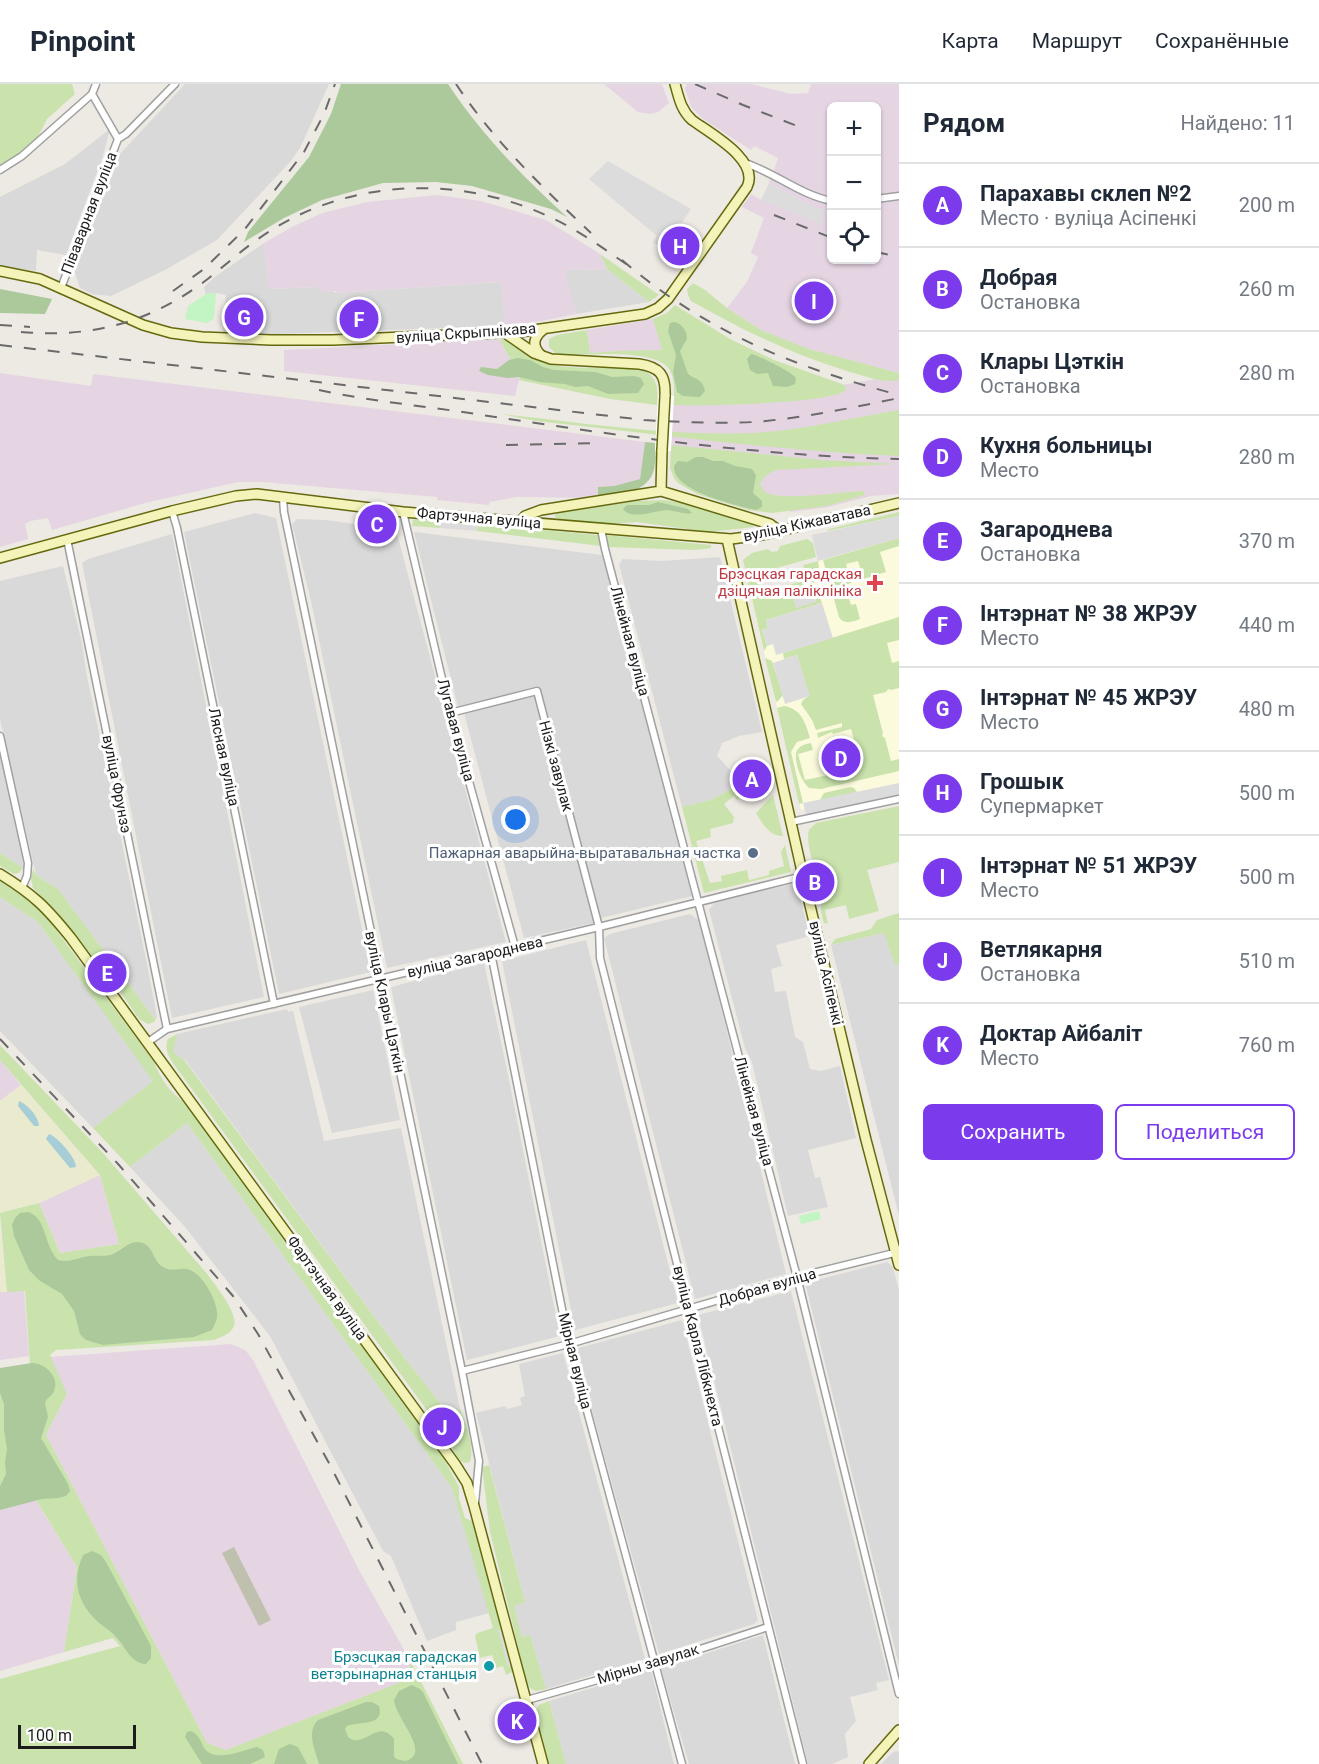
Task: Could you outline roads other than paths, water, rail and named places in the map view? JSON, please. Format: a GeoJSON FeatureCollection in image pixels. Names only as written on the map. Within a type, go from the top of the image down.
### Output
{"type":"FeatureCollection","features":[{"type":"Feature","properties":{"kind":"street"},"geometry":{"type":"LineString","coordinates":[[0,171],[22,156],[92,94],[96,84]]}},
{"type":"Feature","properties":{"kind":"street","name":"Піваварная вуліца"},"geometry":{"type":"LineString","coordinates":[[61,288],[117,139],[126,134],[175,84]]}},
{"type":"Feature","properties":{"kind":"street"},"geometry":{"type":"LineString","coordinates":[[675,84],[682,108],[688,117],[738,154],[746,163],[805,193],[827,200]]}},
{"type":"Feature","properties":{"kind":"street","name":"Піваварная вуліца"},"geometry":{"type":"LineString","coordinates":[[92,94],[117,139]]}},
{"type":"Feature","properties":{"kind":"street","name":"вуліца Скрыпнікава"},"geometry":{"type":"LineString","coordinates":[[0,271],[30,275],[131,321],[171,333],[202,337],[333,340],[504,333],[645,314],[663,305],[747,187],[750,178],[746,163]]}},
{"type":"Feature","properties":{"kind":"street"},"geometry":{"type":"LineString","coordinates":[[881,198],[899,196]]}},
{"type":"Feature","properties":{"kind":"street"},"geometry":{"type":"LineString","coordinates":[[545,357],[537,351],[534,341],[538,333],[546,328]]}},
{"type":"Feature","properties":{"kind":"street"},"geometry":{"type":"LineString","coordinates":[[504,333],[534,353],[545,357],[566,361],[639,364],[651,367],[663,376],[665,396],[661,491]]}},
{"type":"Feature","properties":{"kind":"street"},"geometry":{"type":"LineString","coordinates":[[520,522],[525,516],[541,510],[661,491],[770,524],[779,531]]}},
{"type":"Feature","properties":{"kind":"street","name":"Фартэчная вуліца"},"geometry":{"type":"LineString","coordinates":[[0,558],[172,511],[236,496],[257,495],[403,512],[714,538]]}},
{"type":"Feature","properties":{"kind":"street","name":"вуліца Клары Цэткін"},"geometry":{"type":"LineString","coordinates":[[283,498],[284,512],[462,1371],[478,1461],[479,1475],[474,1506]]}},
{"type":"Feature","properties":{"kind":"street","name":"вуліца Кіжаватава"},"geometry":{"type":"LineString","coordinates":[[714,538],[751,537],[899,503]]}},
{"type":"Feature","properties":{"kind":"street","name":"Лясная вуліца"},"geometry":{"type":"LineString","coordinates":[[172,511],[274,1004]]}},
{"type":"Feature","properties":{"kind":"street","name":"Лугавая вуліца"},"geometry":{"type":"LineString","coordinates":[[403,512],[450,713],[515,947]]}},
{"type":"Feature","properties":{"kind":"street","name":"Лінейная вуліца"},"geometry":{"type":"LineString","coordinates":[[601,529],[797,1277],[899,1695]]}},
{"type":"Feature","properties":{"kind":"street","name":"вуліца Фрунзэ"},"geometry":{"type":"LineString","coordinates":[[68,539],[167,1029]]}},
{"type":"Feature","properties":{"kind":"street","name":"вуліца Асіпенкі"},"geometry":{"type":"LineString","coordinates":[[728,539],[803,876],[863,1129],[898,1252],[899,1265]]}},
{"type":"Feature","properties":{"kind":"street","name":"Нізкі завулак"},"geometry":{"type":"LineString","coordinates":[[450,713],[537,691],[599,927]]}},
{"type":"Feature","properties":{"kind":"street"},"geometry":{"type":"LineString","coordinates":[[0,736],[28,863],[27,876],[22,888]]}},
{"type":"Feature","properties":{"kind":"street"},"geometry":{"type":"LineString","coordinates":[[791,822],[899,799]]}},
{"type":"Feature","properties":{"kind":"street","name":"Фартэчная вуліца"},"geometry":{"type":"LineString","coordinates":[[0,874],[36,898],[50,911],[441,1443],[466,1483],[543,1764]]}},
{"type":"Feature","properties":{"kind":"street","name":"вуліца Загароднева"},"geometry":{"type":"LineString","coordinates":[[148,1042],[167,1029],[491,953],[803,876]]}},
{"type":"Feature","properties":{"kind":"street","name":"вуліца Карла Лібкнехта"},"geometry":{"type":"LineString","coordinates":[[599,927],[600,958],[803,1764]]}},
{"type":"Feature","properties":{"kind":"street","name":"Мірная вуліца"},"geometry":{"type":"LineString","coordinates":[[491,953],[569,1344],[682,1764]]}},
{"type":"Feature","properties":{"kind":"street","name":"Добрая вуліца"},"geometry":{"type":"LineString","coordinates":[[462,1371],[569,1344],[797,1277],[898,1252]]}},
{"type":"Feature","properties":{"kind":"street","name":"Мірны завулак"},"geometry":{"type":"LineString","coordinates":[[527,1700],[654,1664],[768,1627]]}},
{"type":"Feature","properties":{"kind":"street"},"geometry":{"type":"LineString","coordinates":[[869,1764],[899,1730]]}},
{"type":"Feature","properties":{"kind":"water"},"geometry":{"type":"Polygon","coordinates":[[[19,1101],[32,1111],[39,1126],[34,1126],[18,1106],[19,1101]]]}},
{"type":"Feature","properties":{"kind":"water"},"geometry":{"type":"Polygon","coordinates":[[[49,1134],[66,1148],[76,1167],[70,1168],[46,1139],[49,1134]]]}},
{"type":"Feature","properties":{"kind":"railway"},"geometry":{"type":"LineString","coordinates":[[173,291],[204,269],[245,229],[304,152],[324,114],[335,84]]}},
{"type":"Feature","properties":{"kind":"railway"},"geometry":{"type":"LineString","coordinates":[[456,84],[502,144],[591,233]]}},
{"type":"Feature","properties":{"kind":"railway"},"geometry":{"type":"LineString","coordinates":[[695,84],[805,129]]}},
{"type":"Feature","properties":{"kind":"railway"},"geometry":{"type":"LineString","coordinates":[[21,332],[70,333],[116,325],[138,318],[180,298],[258,239],[291,219],[327,204],[364,194],[402,189],[440,189],[478,194],[516,203],[552,218],[592,240],[629,266]]}},
{"type":"Feature","properties":{"kind":"railway"},"geometry":{"type":"LineString","coordinates":[[774,215],[827,236]]}},
{"type":"Feature","properties":{"kind":"railway"},"geometry":{"type":"LineString","coordinates":[[881,253],[899,257]]}},
{"type":"Feature","properties":{"kind":"railway"},"geometry":{"type":"LineString","coordinates":[[622,260],[686,308],[753,344],[823,372],[899,395]]}},
{"type":"Feature","properties":{"kind":"railway"},"geometry":{"type":"LineString","coordinates":[[0,325],[30,327]]}},
{"type":"Feature","properties":{"kind":"railway"},"geometry":{"type":"LineString","coordinates":[[0,345],[644,420],[754,422],[809,415],[899,398]]}},
{"type":"Feature","properties":{"kind":"railway"},"geometry":{"type":"LineString","coordinates":[[319,390],[380,401],[690,444],[794,454],[899,459]]}},
{"type":"Feature","properties":{"kind":"railway"},"geometry":{"type":"LineString","coordinates":[[506,445],[601,443]]}},
{"type":"Feature","properties":{"kind":"railway"},"geometry":{"type":"LineString","coordinates":[[0,1039],[119,1165],[233,1296],[258,1334],[330,1465],[482,1764]]}},
{"type":"Feature","properties":{"kind":"place","name":"Грошык"},"geometry":{"type":"Point","coordinates":[680,246]}},
{"type":"Feature","properties":{"kind":"place","name":"Інтэрнат № 51 ЖРЭУ"},"geometry":{"type":"Point","coordinates":[814,301]}},
{"type":"Feature","properties":{"kind":"place","name":"Інтэрнат № 45 ЖРЭУ"},"geometry":{"type":"Point","coordinates":[244,317]}},
{"type":"Feature","properties":{"kind":"place","name":"Інтэрнат № 38 ЖРЭУ"},"geometry":{"type":"Point","coordinates":[359,319]}},
{"type":"Feature","properties":{"kind":"place","name":"Клары Цэткін"},"geometry":{"type":"Point","coordinates":[377,524]}},
{"type":"Feature","properties":{"kind":"place","name":"Брэсцкая гарадская дзіцячая паліклініка"},"geometry":{"type":"Point","coordinates":[875,583]}},
{"type":"Feature","properties":{"kind":"place","name":"Кухня больницы"},"geometry":{"type":"Point","coordinates":[841,758]}},
{"type":"Feature","properties":{"kind":"place","name":"Парахавы склеп №2"},"geometry":{"type":"Point","coordinates":[752,779]}},
{"type":"Feature","properties":{"kind":"place","name":"Пажарная аварыйна-выратавальная частка"},"geometry":{"type":"Point","coordinates":[753,853]}},
{"type":"Feature","properties":{"kind":"place","name":"Добрая"},"geometry":{"type":"Point","coordinates":[815,882]}},
{"type":"Feature","properties":{"kind":"place","name":"Загароднева"},"geometry":{"type":"Point","coordinates":[107,973]}},
{"type":"Feature","properties":{"kind":"place","name":"Ветлякарня"},"geometry":{"type":"Point","coordinates":[442,1427]}},
{"type":"Feature","properties":{"kind":"place","name":"Брэсцкая гарадская ветэрынарная станцыя"},"geometry":{"type":"Point","coordinates":[489,1666]}},
{"type":"Feature","properties":{"kind":"place","name":"Доктар Айбаліт"},"geometry":{"type":"Point","coordinates":[517,1721]}}]}
